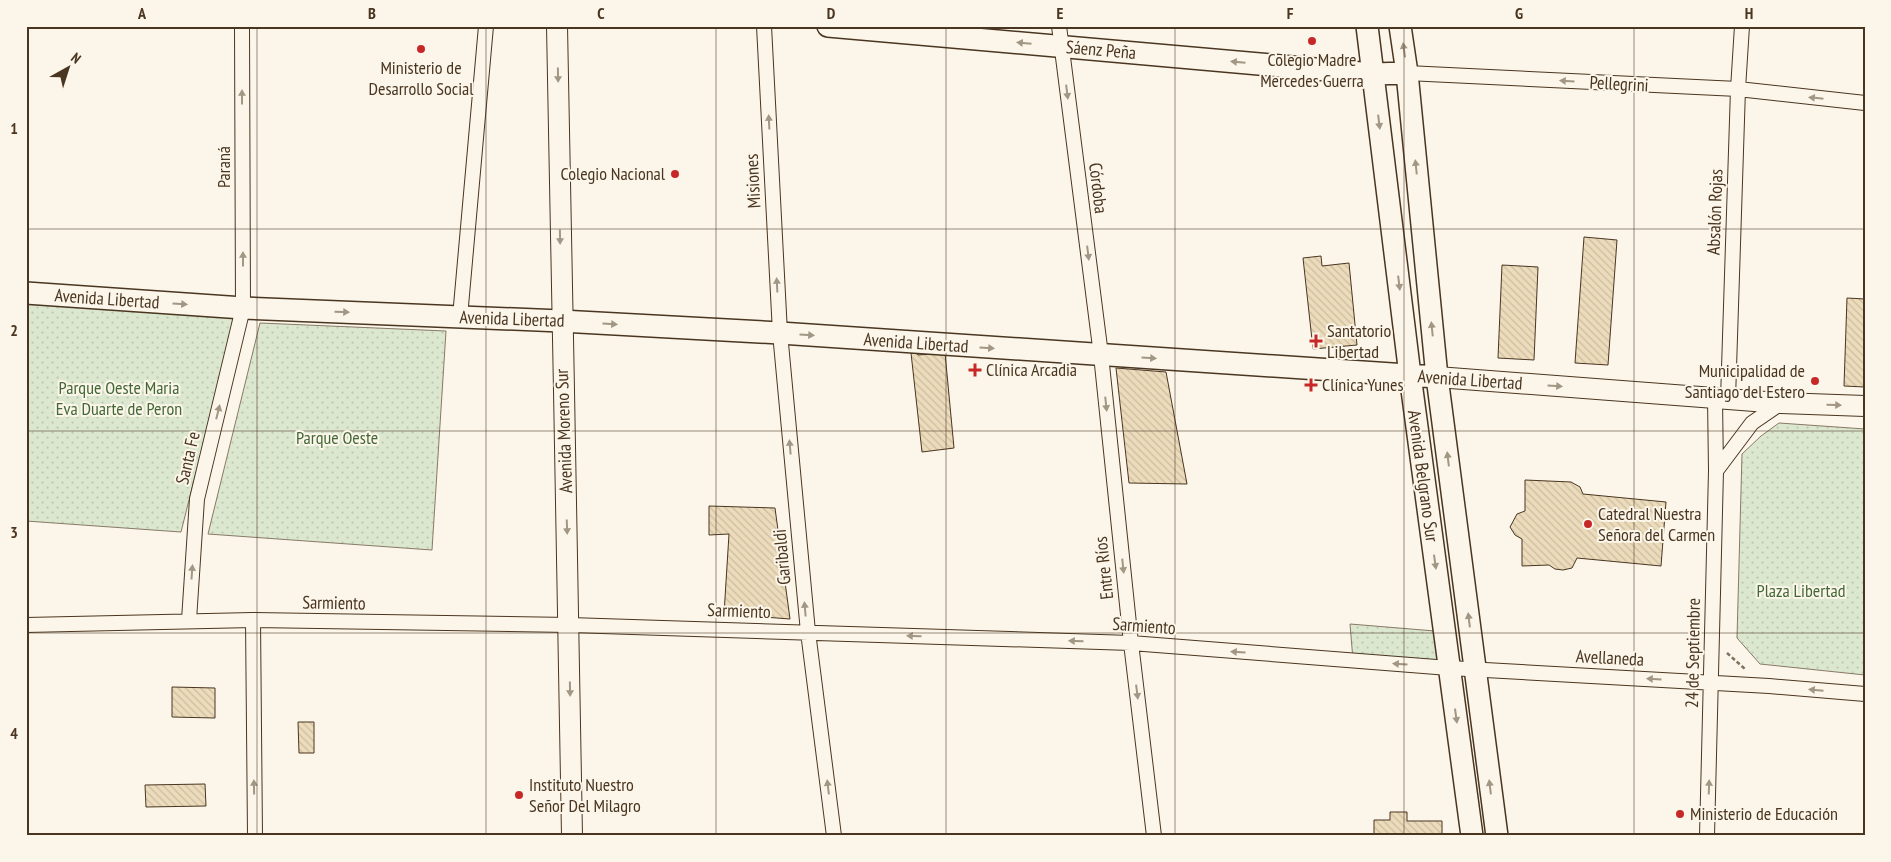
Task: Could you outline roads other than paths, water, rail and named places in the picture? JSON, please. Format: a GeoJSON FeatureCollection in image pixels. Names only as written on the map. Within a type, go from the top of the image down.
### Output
{"type":"FeatureCollection","features":[{"type":"Feature","properties":{"kind":"main road","name":"Sáenz Peña"},"geometry":{"type":"LineString","coordinates":[[828,26],[1060,36],[1374,74]]}},
{"type":"Feature","properties":{"kind":"main road","name":"Avenida Belgrano Sur"},"geometry":{"type":"LineString","coordinates":[[1367,26],[1410,375],[1472,836]]}},
{"type":"Feature","properties":{"kind":"main road","name":"Avenida Belgrano Sur"},"geometry":{"type":"LineString","coordinates":[[1400,26],[1407,74],[1437,377],[1497,836]]}},
{"type":"Feature","properties":{"kind":"main road","name":"Pellegrini"},"geometry":{"type":"LineString","coordinates":[[1374,74],[1407,74]]}},
{"type":"Feature","properties":{"kind":"main road","name":"Avenida Libertad"},"geometry":{"type":"LineString","coordinates":[[26,293],[244,308],[561,321],[780,333],[1437,377]]}},
{"type":"Feature","properties":{"kind":"street","name":"Paraná"},"geometry":{"type":"LineString","coordinates":[[242,26],[244,308]]}},
{"type":"Feature","properties":{"kind":"street"},"geometry":{"type":"LineString","coordinates":[[460,317],[486,26]]}},
{"type":"Feature","properties":{"kind":"street","name":"Avenida Moreno Sur"},"geometry":{"type":"LineString","coordinates":[[557,26],[561,321],[570,625],[572,836]]}},
{"type":"Feature","properties":{"kind":"street","name":"Misiones"},"geometry":{"type":"LineString","coordinates":[[764,26],[780,333]]}},
{"type":"Feature","properties":{"kind":"street","name":"Absalón Rojas"},"geometry":{"type":"LineString","coordinates":[[1722,398],[1742,26]]}},
{"type":"Feature","properties":{"kind":"street","name":"Córdoba"},"geometry":{"type":"LineString","coordinates":[[1060,36],[1101,355]]}},
{"type":"Feature","properties":{"kind":"street","name":"Pellegrini"},"geometry":{"type":"LineString","coordinates":[[1407,74],[1738,89],[1865,102]]}},
{"type":"Feature","properties":{"kind":"street","name":"Santa Fe"},"geometry":{"type":"LineString","coordinates":[[188,620],[198,499],[244,308]]}},
{"type":"Feature","properties":{"kind":"street","name":"Garibaldi"},"geometry":{"type":"LineString","coordinates":[[780,333],[808,632],[834,836]]}},
{"type":"Feature","properties":{"kind":"street","name":"Entre Ríos"},"geometry":{"type":"LineString","coordinates":[[1101,355],[1130,643],[1154,836]]}},
{"type":"Feature","properties":{"kind":"street","name":"Avenida Libertad"},"geometry":{"type":"LineString","coordinates":[[1437,377],[1781,403],[1865,406]]}},
{"type":"Feature","properties":{"kind":"street","name":"24 de Septiembre"},"geometry":{"type":"LineString","coordinates":[[1707,836],[1716,472],[1722,398]]}},
{"type":"Feature","properties":{"kind":"street"},"geometry":{"type":"LineString","coordinates":[[1716,472],[1752,423],[1781,403]]}},
{"type":"Feature","properties":{"kind":"street"},"geometry":{"type":"LineString","coordinates":[[253,620],[255,836]]}},
{"type":"Feature","properties":{"kind":"street","name":"Sarmiento"},"geometry":{"type":"LineString","coordinates":[[26,625],[253,620],[570,625],[808,632],[1130,643],[1449,668]]}},
{"type":"Feature","properties":{"kind":"street","name":"Avellaneda"},"geometry":{"type":"LineString","coordinates":[[1449,668],[1712,682],[1865,694]]}},
{"type":"Feature","properties":{"kind":"place","name":"Colegio Madre Mercedes Guerra"},"geometry":{"type":"Point","coordinates":[1312,41]}},
{"type":"Feature","properties":{"kind":"place","name":"Ministerio de Desarrollo Social"},"geometry":{"type":"Point","coordinates":[421,49]}},
{"type":"Feature","properties":{"kind":"place","name":"Colegio Nacional"},"geometry":{"type":"Point","coordinates":[675,174]}},
{"type":"Feature","properties":{"kind":"place","name":"Santatorio Libertad"},"geometry":{"type":"Point","coordinates":[1316,341]}},
{"type":"Feature","properties":{"kind":"place","name":"Clínica Arcadia"},"geometry":{"type":"Point","coordinates":[975,370]}},
{"type":"Feature","properties":{"kind":"place","name":"Municipalidad de Santiago del Estero"},"geometry":{"type":"Point","coordinates":[1815,381]}},
{"type":"Feature","properties":{"kind":"place","name":"Clínica Yunes"},"geometry":{"type":"Point","coordinates":[1311,385]}},
{"type":"Feature","properties":{"kind":"place","name":"Catedral Nuestra Señora del Carmen"},"geometry":{"type":"Point","coordinates":[1588,524]}},
{"type":"Feature","properties":{"kind":"place","name":"Instituto Nuestro Señor Del Milagro"},"geometry":{"type":"Point","coordinates":[519,795]}},
{"type":"Feature","properties":{"kind":"place","name":"Ministerio de Educación"},"geometry":{"type":"Point","coordinates":[1680,814]}},
{"type":"Feature","properties":{"kind":"park label","name":"Parque Oeste Maria Eva Duarte de Peron"},"geometry":{"type":"Point","coordinates":[119,398]}},
{"type":"Feature","properties":{"kind":"park label","name":"Parque Oeste"},"geometry":{"type":"Point","coordinates":[337,438]}},
{"type":"Feature","properties":{"kind":"park label","name":"Plaza Libertad"},"geometry":{"type":"Point","coordinates":[1801,591]}}]}
